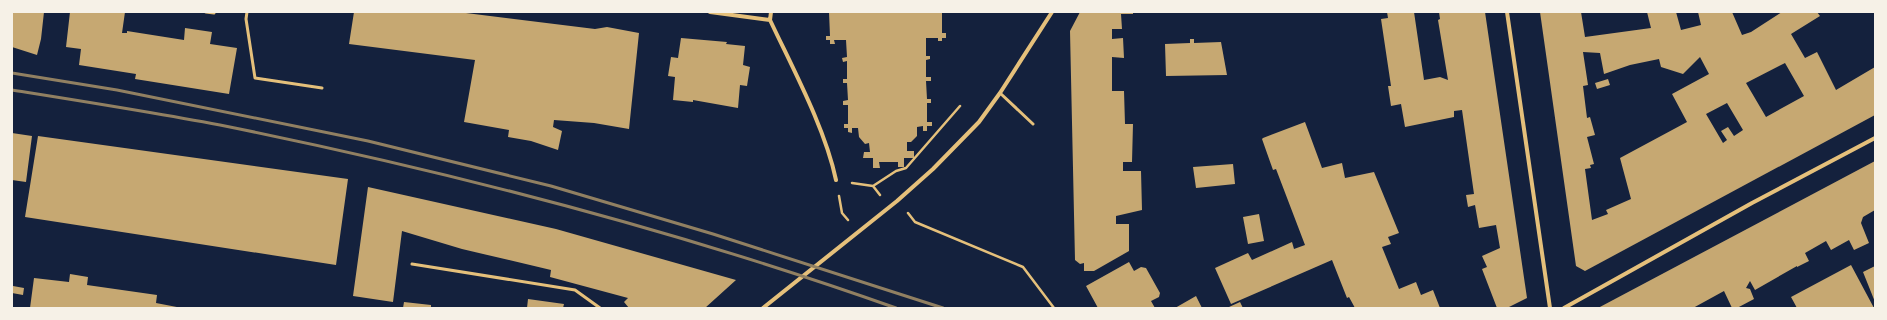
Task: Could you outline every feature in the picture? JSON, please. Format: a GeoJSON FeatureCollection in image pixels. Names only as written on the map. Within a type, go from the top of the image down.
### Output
{"type":"FeatureCollection","features":[{"type":"Feature","properties":{"kind":"street"},"geometry":{"type":"LineString","coordinates":[[710,12],[770,20]]}},
{"type":"Feature","properties":{"kind":"street"},"geometry":{"type":"LineString","coordinates":[[771,12],[770,20],[816,119],[833,163],[836,180]]}},
{"type":"Feature","properties":{"kind":"street"},"geometry":{"type":"LineString","coordinates":[[763,308],[897,201],[932,169],[979,122],[1000,93],[1052,12]]}},
{"type":"Feature","properties":{"kind":"street"},"geometry":{"type":"LineString","coordinates":[[1507,12],[1550,308]]}},
{"type":"Feature","properties":{"kind":"street"},"geometry":{"type":"LineString","coordinates":[[1564,308],[1752,203],[1875,138]]}},
{"type":"Feature","properties":{"kind":"lane"},"geometry":{"type":"LineString","coordinates":[[206,12],[214,13]]}},
{"type":"Feature","properties":{"kind":"lane"},"geometry":{"type":"LineString","coordinates":[[247,12],[246,19],[255,78],[322,88]]}},
{"type":"Feature","properties":{"kind":"lane"},"geometry":{"type":"LineString","coordinates":[[1000,93],[1033,124]]}},
{"type":"Feature","properties":{"kind":"lane"},"geometry":{"type":"LineString","coordinates":[[412,264],[575,290],[600,308]]}},
{"type":"Feature","properties":{"kind":"lane"},"geometry":{"type":"LineString","coordinates":[[768,303],[772,308]]}},
{"type":"Feature","properties":{"kind":"path"},"geometry":{"type":"LineString","coordinates":[[873,186],[896,171],[906,168],[960,106]]}},
{"type":"Feature","properties":{"kind":"path"},"geometry":{"type":"LineString","coordinates":[[836,180],[873,186],[879,193]]}},
{"type":"Feature","properties":{"kind":"path"},"geometry":{"type":"LineString","coordinates":[[897,201],[915,222],[1023,267],[1054,308]]}},
{"type":"Feature","properties":{"kind":"building"},"geometry":{"type":"Polygon","coordinates":[[[12,12],[44,12],[41,39],[37,55],[12,47],[12,12]]]}},
{"type":"Feature","properties":{"kind":"building"},"geometry":{"type":"Polygon","coordinates":[[[70,12],[125,12],[122,33],[127,33],[127,31],[184,40],[185,28],[212,32],[210,44],[237,48],[229,94],[135,79],[136,74],[79,65],[81,49],[66,47],[70,12]]]}},
{"type":"Feature","properties":{"kind":"building"},"geometry":{"type":"Polygon","coordinates":[[[354,12],[458,12],[595,29],[607,27],[639,33],[629,129],[594,123],[554,120],[553,127],[562,131],[558,150],[531,141],[508,137],[509,130],[464,122],[475,60],[349,44],[354,12]]]}},
{"type":"Feature","properties":{"kind":"building"},"geometry":{"type":"Polygon","coordinates":[[[829,12],[942,12],[942,33],[946,33],[946,38],[942,38],[942,41],[938,41],[938,38],[926,38],[926,56],[930,56],[930,59],[926,60],[926,77],[931,77],[931,81],[926,81],[927,99],[931,99],[931,103],[927,103],[927,122],[932,122],[932,126],[927,126],[927,131],[923,131],[923,126],[917,127],[917,136],[911,142],[907,142],[907,151],[914,151],[914,158],[904,158],[904,167],[898,167],[898,162],[879,162],[880,168],[873,168],[873,158],[863,158],[864,152],[870,152],[869,143],[865,144],[859,137],[858,128],[852,128],[852,133],[848,132],[848,128],[844,128],[844,124],[848,124],[848,105],[843,105],[843,101],[848,100],[847,83],[843,83],[843,79],[847,79],[847,61],[843,62],[842,58],[847,57],[846,40],[834,40],[835,44],[830,44],[830,40],[826,40],[826,36],[830,36],[829,12]]]}},
{"type":"Feature","properties":{"kind":"building"},"geometry":{"type":"Polygon","coordinates":[[[1080,12],[1133,12],[1133,14],[1121,14],[1122,29],[1112,29],[1112,39],[1123,38],[1124,58],[1112,57],[1112,91],[1124,91],[1125,124],[1133,124],[1132,162],[1123,162],[1123,171],[1141,171],[1142,210],[1116,216],[1116,224],[1129,224],[1129,251],[1094,271],[1084,271],[1084,263],[1080,264],[1075,260],[1070,31],[1080,12]]]}},
{"type":"Feature","properties":{"kind":"building"},"geometry":{"type":"Polygon","coordinates":[[[1387,12],[1414,12],[1424,80],[1440,77],[1448,80],[1438,20],[1440,19],[1439,12],[1485,12],[1527,298],[1507,308],[1497,308],[1482,269],[1487,267],[1482,256],[1500,248],[1496,225],[1479,228],[1475,205],[1468,207],[1466,195],[1474,194],[1462,110],[1454,111],[1454,117],[1405,127],[1401,104],[1391,106],[1388,86],[1391,86],[1381,19],[1388,18],[1387,12]]]}},
{"type":"Feature","properties":{"kind":"building"},"geometry":{"type":"Polygon","coordinates":[[[1540,12],[1581,12],[1585,37],[1651,28],[1647,12],[1676,12],[1681,30],[1701,25],[1698,12],[1732,12],[1742,35],[1751,32],[1782,12],[1817,12],[1820,16],[1791,34],[1805,58],[1817,52],[1836,90],[1875,67],[1875,115],[1585,271],[1576,266],[1540,12]],[[1583,52],[1588,85],[1583,86],[1587,118],[1590,117],[1595,135],[1587,137],[1594,164],[1590,165],[1591,168],[1585,169],[1592,220],[1608,214],[1606,210],[1631,199],[1620,158],[1687,122],[1672,94],[1709,74],[1700,57],[1683,74],[1661,67],[1659,59],[1630,65],[1604,74],[1600,53],[1583,52]],[[1785,63],[1746,83],[1766,117],[1804,96],[1785,63]],[[1727,103],[1706,114],[1723,143],[1727,140],[1721,131],[1728,127],[1734,136],[1743,130],[1727,103]]]}},
{"type":"Feature","properties":{"kind":"building"},"geometry":{"type":"Polygon","coordinates":[[[681,38],[727,42],[726,44],[745,46],[743,65],[750,67],[747,86],[740,85],[738,108],[693,100],[693,102],[673,100],[675,77],[668,76],[671,57],[678,58],[681,38]]]}},
{"type":"Feature","properties":{"kind":"building"},"geometry":{"type":"Polygon","coordinates":[[[1190,39],[1194,39],[1194,43],[1221,42],[1227,75],[1166,76],[1165,44],[1190,43],[1190,39]]]}},
{"type":"Feature","properties":{"kind":"building"},"geometry":{"type":"Polygon","coordinates":[[[1608,79],[1610,85],[1597,89],[1595,83],[1608,79]]]}},
{"type":"Feature","properties":{"kind":"building"},"geometry":{"type":"Polygon","coordinates":[[[1305,122],[1322,168],[1342,163],[1345,178],[1374,172],[1399,233],[1388,237],[1391,244],[1382,247],[1399,289],[1416,282],[1421,295],[1433,290],[1440,308],[1355,308],[1349,297],[1347,298],[1332,260],[1231,304],[1215,268],[1248,253],[1252,260],[1292,242],[1294,249],[1305,245],[1276,169],[1273,170],[1262,139],[1305,122]]]}},
{"type":"Feature","properties":{"kind":"building"},"geometry":{"type":"Polygon","coordinates":[[[12,133],[32,136],[26,182],[12,180],[12,133]]]}},
{"type":"Feature","properties":{"kind":"building"},"geometry":{"type":"Polygon","coordinates":[[[38,136],[348,179],[336,265],[25,217],[38,136]]]}},
{"type":"Feature","properties":{"kind":"building"},"geometry":{"type":"Polygon","coordinates":[[[1875,161],[1875,210],[1863,217],[1861,223],[1869,243],[1854,250],[1849,240],[1831,250],[1826,241],[1805,253],[1809,261],[1797,266],[1755,290],[1750,281],[1746,288],[1750,289],[1754,299],[1737,308],[1732,308],[1724,291],[1693,308],[1598,308],[1875,161]]]}},
{"type":"Feature","properties":{"kind":"building"},"geometry":{"type":"Polygon","coordinates":[[[1233,164],[1235,184],[1196,188],[1193,167],[1233,164]]]}},
{"type":"Feature","properties":{"kind":"building"},"geometry":{"type":"Polygon","coordinates":[[[368,187],[556,229],[736,280],[705,308],[629,308],[624,302],[628,298],[550,277],[551,270],[462,249],[402,231],[393,302],[353,296],[368,187]]]}},
{"type":"Feature","properties":{"kind":"building"},"geometry":{"type":"Polygon","coordinates":[[[1259,214],[1264,241],[1248,244],[1243,217],[1259,214]]]}},
{"type":"Feature","properties":{"kind":"building"},"geometry":{"type":"Polygon","coordinates":[[[1129,262],[1134,271],[1141,267],[1146,268],[1160,293],[1159,297],[1151,301],[1155,308],[1098,308],[1086,286],[1129,262]]]}},
{"type":"Feature","properties":{"kind":"building"},"geometry":{"type":"Polygon","coordinates":[[[1851,265],[1874,308],[1797,308],[1791,297],[1851,265]]]}},
{"type":"Feature","properties":{"kind":"building"},"geometry":{"type":"Polygon","coordinates":[[[1875,266],[1875,302],[1863,272],[1875,266]]]}},
{"type":"Feature","properties":{"kind":"building"},"geometry":{"type":"Polygon","coordinates":[[[70,274],[88,277],[87,285],[157,295],[156,303],[182,308],[30,308],[34,278],[69,282],[70,274]]]}},
{"type":"Feature","properties":{"kind":"building"},"geometry":{"type":"Polygon","coordinates":[[[13,286],[24,288],[23,295],[12,293],[13,286]]]}},
{"type":"Feature","properties":{"kind":"building"},"geometry":{"type":"Polygon","coordinates":[[[1196,296],[1202,308],[1175,308],[1196,296]]]}},
{"type":"Feature","properties":{"kind":"building"},"geometry":{"type":"Polygon","coordinates":[[[528,299],[564,304],[563,308],[527,308],[528,299]]]}},
{"type":"Feature","properties":{"kind":"building"},"geometry":{"type":"Polygon","coordinates":[[[404,302],[431,305],[431,308],[403,308],[404,302]]]}},
{"type":"Feature","properties":{"kind":"building"},"geometry":{"type":"Polygon","coordinates":[[[1240,302],[1243,308],[1229,307],[1240,302]]]}},
{"type":"Feature","properties":{"kind":"railway"},"geometry":{"type":"LineString","coordinates":[[12,73],[117,90],[368,141],[551,186],[713,234],[943,308]]}},
{"type":"Feature","properties":{"kind":"railway"},"geometry":{"type":"LineString","coordinates":[[12,90],[220,125],[391,162],[561,204],[646,228],[730,253],[896,308]]}}]}
